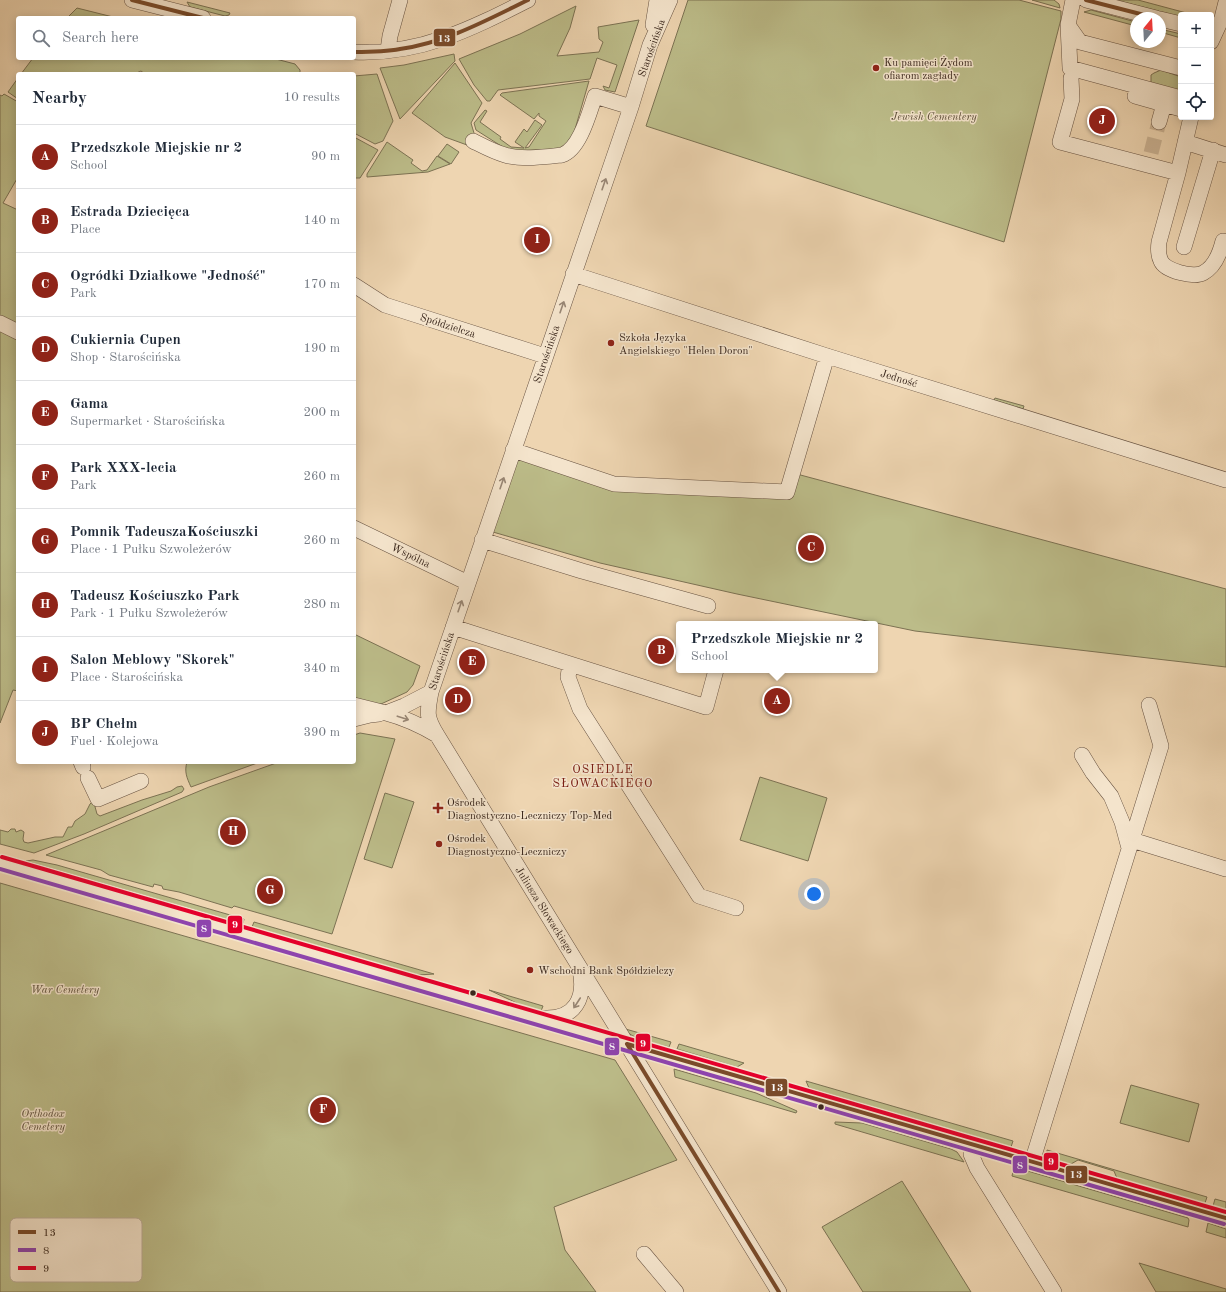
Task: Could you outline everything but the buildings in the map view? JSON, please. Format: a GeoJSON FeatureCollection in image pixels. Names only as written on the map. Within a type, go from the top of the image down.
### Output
{"type":"FeatureCollection","features":[{"type":"Feature","properties":{"kind":"street"},"geometry":{"type":"LineString","coordinates":[[132,0],[195,16]]}},
{"type":"Feature","properties":{"kind":"street"},"geometry":{"type":"LineString","coordinates":[[388,50],[390,36],[400,0]]}},
{"type":"Feature","properties":{"kind":"street"},"geometry":{"type":"LineString","coordinates":[[356,52],[420,46],[479,25],[528,0]]}},
{"type":"Feature","properties":{"kind":"street"},"geometry":{"type":"LineString","coordinates":[[650,45],[657,0]]}},
{"type":"Feature","properties":{"kind":"street","name":"Starościńska"},"geometry":{"type":"LineString","coordinates":[[427,710],[430,692],[631,106],[650,45],[670,0]]}},
{"type":"Feature","properties":{"kind":"street"},"geometry":{"type":"LineString","coordinates":[[1074,0],[1068,25],[1072,98],[1060,142],[1149,159],[1178,173]]}},
{"type":"Feature","properties":{"kind":"street"},"geometry":{"type":"LineString","coordinates":[[1086,0],[1133,12]]}},
{"type":"Feature","properties":{"kind":"street"},"geometry":{"type":"LineString","coordinates":[[1216,36],[1226,2]]}},
{"type":"Feature","properties":{"kind":"street"},"geometry":{"type":"LineString","coordinates":[[1166,20],[1178,23]]}},
{"type":"Feature","properties":{"kind":"street"},"geometry":{"type":"LineString","coordinates":[[1068,25],[1080,42],[1178,67]]}},
{"type":"Feature","properties":{"kind":"street"},"geometry":{"type":"LineString","coordinates":[[1071,73],[1178,97]]}},
{"type":"Feature","properties":{"kind":"street"},"geometry":{"type":"LineString","coordinates":[[1071,73],[1178,108]]}},
{"type":"Feature","properties":{"kind":"street"},"geometry":{"type":"LineString","coordinates":[[473,141],[496,153],[507,156],[547,156],[566,153],[578,139],[597,90],[631,106]]}},
{"type":"Feature","properties":{"kind":"street"},"geometry":{"type":"LineString","coordinates":[[1159,122],[1164,104]]}},
{"type":"Feature","properties":{"kind":"street"},"geometry":{"type":"LineString","coordinates":[[1190,120],[1178,173],[1159,242],[1158,254],[1161,263],[1169,269],[1195,276],[1204,273],[1213,264],[1220,254],[1223,242]]}},
{"type":"Feature","properties":{"kind":"street"},"geometry":{"type":"LineString","coordinates":[[1184,247],[1219,153],[1185,142]]}},
{"type":"Feature","properties":{"kind":"street","name":"Jedność"},"geometry":{"type":"LineString","coordinates":[[573,274],[827,356],[1226,480]]}},
{"type":"Feature","properties":{"kind":"street","name":"Spółdzielcza"},"geometry":{"type":"LineString","coordinates":[[356,286],[386,305],[545,356]]}},
{"type":"Feature","properties":{"kind":"street"},"geometry":{"type":"LineString","coordinates":[[0,323],[16,331]]}},
{"type":"Feature","properties":{"kind":"street"},"geometry":{"type":"LineString","coordinates":[[513,450],[614,484],[787,492],[827,356]]}},
{"type":"Feature","properties":{"kind":"street","name":"Wspólna"},"geometry":{"type":"LineString","coordinates":[[356,529],[468,583]]}},
{"type":"Feature","properties":{"kind":"street"},"geometry":{"type":"LineString","coordinates":[[482,540],[582,571],[708,606]]}},
{"type":"Feature","properties":{"kind":"street"},"geometry":{"type":"LineString","coordinates":[[453,627],[706,707],[715,673]]}},
{"type":"Feature","properties":{"kind":"street"},"geometry":{"type":"LineString","coordinates":[[570,664],[568,677],[580,709],[700,896],[736,908]]}},
{"type":"Feature","properties":{"kind":"street"},"geometry":{"type":"LineString","coordinates":[[356,718],[386,713],[404,706],[430,692]]}},
{"type":"Feature","properties":{"kind":"street"},"geometry":{"type":"LineString","coordinates":[[1032,1162],[1161,746],[1149,705]]}},
{"type":"Feature","properties":{"kind":"street"},"geometry":{"type":"LineString","coordinates":[[356,706],[406,719],[437,735]]}},
{"type":"Feature","properties":{"kind":"street","name":"Juliusza Słowackiego"},"geometry":{"type":"LineString","coordinates":[[427,710],[429,722],[779,1292]]}},
{"type":"Feature","properties":{"kind":"street"},"geometry":{"type":"LineString","coordinates":[[1082,755],[1093,773],[1111,796],[1131,844]]}},
{"type":"Feature","properties":{"kind":"street"},"geometry":{"type":"LineString","coordinates":[[84,769],[98,799],[141,781]]}},
{"type":"Feature","properties":{"kind":"street"},"geometry":{"type":"LineString","coordinates":[[1131,844],[1226,869]]}},
{"type":"Feature","properties":{"kind":"street"},"geometry":{"type":"LineString","coordinates":[[0,863],[1226,1218]]}},
{"type":"Feature","properties":{"kind":"street","name":"Juliusza Słowackiego"},"geometry":{"type":"LineString","coordinates":[[535,1017],[560,1017],[567,1014],[574,1007],[579,1001],[581,992],[582,979],[579,965]]}},
{"type":"Feature","properties":{"kind":"street"},"geometry":{"type":"LineString","coordinates":[[972,1144],[971,1154],[977,1168],[1054,1292]]}},
{"type":"Feature","properties":{"kind":"street"},"geometry":{"type":"LineString","coordinates":[[644,1254],[676,1292]]}},
{"type":"Feature","properties":{"kind":"green space","name":"Jewish Cementery"},"geometry":{"type":"Polygon","coordinates":[[[688,0],[1019,0],[1061,11],[1061,19],[1004,242],[646,126],[688,0]]]}},
{"type":"Feature","properties":{"kind":"green space"},"geometry":{"type":"Polygon","coordinates":[[[1032,0],[1054,0],[1059,4],[1060,8],[1032,0]]]}},
{"type":"Feature","properties":{"kind":"green space"},"geometry":{"type":"Polygon","coordinates":[[[1115,0],[1138,0],[1183,12],[1178,12],[1178,16],[1115,0]]]}},
{"type":"Feature","properties":{"kind":"green space"},"geometry":{"type":"Polygon","coordinates":[[[187,2],[230,13],[229,15],[225,16],[190,7],[187,2]]]}},
{"type":"Feature","properties":{"kind":"green space"},"geometry":{"type":"Polygon","coordinates":[[[576,6],[570,28],[557,56],[599,52],[603,42],[599,39],[598,27],[639,20],[615,92],[605,90],[603,86],[609,88],[617,65],[597,58],[590,79],[498,90],[490,101],[487,101],[474,85],[459,59],[520,34],[576,6]]]}},
{"type":"Feature","properties":{"kind":"green space"},"geometry":{"type":"Polygon","coordinates":[[[77,8],[109,16],[69,16],[77,8]]]}},
{"type":"Feature","properties":{"kind":"green space"},"geometry":{"type":"Polygon","coordinates":[[[1091,10],[1130,20],[1130,24],[1084,12],[1091,10]]]}},
{"type":"Feature","properties":{"kind":"green space"},"geometry":{"type":"Polygon","coordinates":[[[1166,30],[1178,33],[1178,37],[1166,34],[1166,30]]]}},
{"type":"Feature","properties":{"kind":"green space"},"geometry":{"type":"Polygon","coordinates":[[[454,54],[455,61],[400,119],[380,68],[404,65],[454,54]]]}},
{"type":"Feature","properties":{"kind":"green space"},"geometry":{"type":"Polygon","coordinates":[[[32,60],[280,60],[295,64],[300,70],[300,72],[22,72],[32,60]]]}},
{"type":"Feature","properties":{"kind":"green space"},"geometry":{"type":"Polygon","coordinates":[[[455,63],[482,103],[471,123],[474,133],[467,145],[445,137],[412,113],[455,63]]]}},
{"type":"Feature","properties":{"kind":"green space"},"geometry":{"type":"Polygon","coordinates":[[[1161,70],[1178,76],[1178,91],[1151,83],[1151,75],[1161,70]]]}},
{"type":"Feature","properties":{"kind":"green space"},"geometry":{"type":"Polygon","coordinates":[[[377,74],[393,121],[383,141],[375,144],[356,134],[356,76],[377,74]]]}},
{"type":"Feature","properties":{"kind":"green space"},"geometry":{"type":"Polygon","coordinates":[[[16,81],[16,98],[8,92],[16,81]]]}},
{"type":"Feature","properties":{"kind":"green space"},"geometry":{"type":"Polygon","coordinates":[[[589,81],[571,143],[564,149],[509,151],[476,130],[474,123],[485,110],[487,111],[480,122],[501,137],[500,139],[511,147],[524,148],[515,142],[524,129],[527,132],[535,120],[542,125],[525,148],[529,147],[546,121],[539,116],[539,113],[534,119],[500,95],[502,93],[589,81]]]}},
{"type":"Feature","properties":{"kind":"green space"},"geometry":{"type":"Polygon","coordinates":[[[4,94],[16,101],[16,180],[3,203],[16,209],[16,691],[13,690],[0,723],[0,95],[2,96],[4,94]]]}},
{"type":"Feature","properties":{"kind":"green space"},"geometry":{"type":"Polygon","coordinates":[[[356,138],[378,150],[360,178],[356,178],[356,138]]]}},
{"type":"Feature","properties":{"kind":"green space"},"geometry":{"type":"Polygon","coordinates":[[[387,142],[413,160],[411,163],[422,171],[427,170],[437,156],[450,164],[428,172],[367,177],[367,174],[387,142]]]}},
{"type":"Feature","properties":{"kind":"green space"},"geometry":{"type":"Polygon","coordinates":[[[447,144],[459,152],[451,164],[438,156],[447,144]]]}},
{"type":"Feature","properties":{"kind":"green space"},"geometry":{"type":"Polygon","coordinates":[[[995,398],[1024,406],[1023,409],[994,400],[995,398]]]}},
{"type":"Feature","properties":{"kind":"green space"},"geometry":{"type":"Polygon","coordinates":[[[513,450],[614,484],[787,492],[793,473],[1226,589],[1226,667],[915,631],[878,623],[878,621],[867,621],[737,594],[600,563],[486,530],[513,450]]]}},
{"type":"Feature","properties":{"kind":"green space"},"geometry":{"type":"Polygon","coordinates":[[[356,635],[420,666],[413,685],[407,692],[381,704],[356,703],[356,635]]]}},
{"type":"Feature","properties":{"kind":"green space"},"geometry":{"type":"Polygon","coordinates":[[[360,733],[395,739],[332,934],[234,906],[232,908],[179,892],[163,889],[162,886],[154,884],[153,887],[109,875],[101,870],[46,855],[209,787],[273,764],[356,764],[356,734],[360,733]]]}},
{"type":"Feature","properties":{"kind":"green space"},"geometry":{"type":"Polygon","coordinates":[[[186,764],[254,764],[191,787],[187,778],[186,764]]]}},
{"type":"Feature","properties":{"kind":"green space"},"geometry":{"type":"Polygon","coordinates":[[[760,777],[827,798],[808,861],[740,840],[760,777]]]}},
{"type":"Feature","properties":{"kind":"green space"},"geometry":{"type":"Polygon","coordinates":[[[182,786],[184,789],[182,792],[84,834],[34,853],[0,844],[0,830],[8,832],[11,829],[15,829],[16,832],[21,830],[24,832],[24,842],[28,843],[55,837],[63,837],[68,827],[72,827],[75,821],[85,814],[92,802],[94,803],[97,814],[100,816],[182,786]]]}},
{"type":"Feature","properties":{"kind":"green space"},"geometry":{"type":"Polygon","coordinates":[[[385,793],[414,802],[392,868],[364,859],[385,793]]]}},
{"type":"Feature","properties":{"kind":"green space"},"geometry":{"type":"Polygon","coordinates":[[[33,860],[57,865],[244,919],[243,924],[26,861],[33,860]]]}},
{"type":"Feature","properties":{"kind":"green space"},"geometry":{"type":"Polygon","coordinates":[[[0,883],[615,1060],[677,1160],[554,1207],[565,1250],[596,1292],[0,1292],[0,883]]]}},
{"type":"Feature","properties":{"kind":"green space"},"geometry":{"type":"Polygon","coordinates":[[[254,922],[434,974],[418,975],[252,927],[254,922]]]}},
{"type":"Feature","properties":{"kind":"green space"},"geometry":{"type":"Polygon","coordinates":[[[489,990],[543,1006],[541,1011],[523,1006],[489,990]]]}},
{"type":"Feature","properties":{"kind":"green space"},"geometry":{"type":"Polygon","coordinates":[[[622,1028],[671,1042],[669,1047],[650,1042],[632,1035],[622,1028]]]}},
{"type":"Feature","properties":{"kind":"green space"},"geometry":{"type":"Polygon","coordinates":[[[679,1044],[744,1063],[737,1067],[677,1049],[679,1044]]]}},
{"type":"Feature","properties":{"kind":"green space"},"geometry":{"type":"Polygon","coordinates":[[[674,1069],[756,1093],[797,1111],[796,1113],[675,1077],[674,1069]]]}},
{"type":"Feature","properties":{"kind":"green space"},"geometry":{"type":"Polygon","coordinates":[[[806,1081],[1013,1141],[1011,1147],[809,1088],[806,1081]]]}},
{"type":"Feature","properties":{"kind":"green space"},"geometry":{"type":"Polygon","coordinates":[[[1131,1085],[1199,1104],[1189,1142],[1120,1123],[1131,1085]]]}},
{"type":"Feature","properties":{"kind":"green space"},"geometry":{"type":"Polygon","coordinates":[[[835,1122],[862,1123],[951,1149],[957,1152],[964,1162],[835,1124],[835,1122]]]}},
{"type":"Feature","properties":{"kind":"green space"},"geometry":{"type":"Polygon","coordinates":[[[1047,1150],[1207,1197],[1205,1203],[1118,1178],[1114,1171],[1078,1160],[1071,1164],[1055,1159],[1047,1153],[1047,1150]]]}},
{"type":"Feature","properties":{"kind":"green space"},"geometry":{"type":"Polygon","coordinates":[[[1014,1167],[1188,1218],[1188,1227],[1012,1176],[1014,1167]]]}},
{"type":"Feature","properties":{"kind":"green space"},"geometry":{"type":"Polygon","coordinates":[[[902,1181],[971,1292],[863,1292],[822,1227],[902,1181]]]}},
{"type":"Feature","properties":{"kind":"green space"},"geometry":{"type":"Polygon","coordinates":[[[1215,1199],[1226,1202],[1226,1209],[1213,1206],[1215,1199]]]}},
{"type":"Feature","properties":{"kind":"green space"},"geometry":{"type":"Polygon","coordinates":[[[1208,1223],[1226,1229],[1226,1238],[1206,1232],[1208,1223]]]}},
{"type":"Feature","properties":{"kind":"green space"},"geometry":{"type":"Polygon","coordinates":[[[1139,1263],[1226,1289],[1226,1292],[1156,1292],[1139,1263]]]}},
{"type":"Feature","properties":{"kind":"tunnel"},"geometry":{"type":"LineString","coordinates":[[1151,153],[1159,122]]}},
{"type":"Feature","properties":{"kind":"transit line","name":"13"},"geometry":{"type":"LineString","coordinates":[[132,0],[195,16]]}},
{"type":"Feature","properties":{"kind":"transit line","name":"13"},"geometry":{"type":"LineString","coordinates":[[356,52],[394,50],[433,42],[466,30],[528,0]]}},
{"type":"Feature","properties":{"kind":"transit line","name":"13"},"geometry":{"type":"LineString","coordinates":[[1086,0],[1133,12]]}},
{"type":"Feature","properties":{"kind":"transit line","name":"9"},"geometry":{"type":"LineString","coordinates":[[2,857],[1226,1212]]}},
{"type":"Feature","properties":{"kind":"transit line","name":"8"},"geometry":{"type":"LineString","coordinates":[[0,869],[1224,1224]]}},
{"type":"Feature","properties":{"kind":"transit line","name":"13"},"geometry":{"type":"LineString","coordinates":[[627,1044],[1226,1218]]}},
{"type":"Feature","properties":{"kind":"transit line","name":"13"},"geometry":{"type":"LineString","coordinates":[[627,1044],[779,1292]]}},
{"type":"Feature","properties":{"kind":"place","name":"Ku pamięci Żydom ofiarom zagłady"},"geometry":{"type":"Point","coordinates":[876,68]}},
{"type":"Feature","properties":{"kind":"place","name":"BP Chełm"},"geometry":{"type":"Point","coordinates":[1102,121]}},
{"type":"Feature","properties":{"kind":"place","name":"Salon Meblowy \"Skorek\""},"geometry":{"type":"Point","coordinates":[537,240]}},
{"type":"Feature","properties":{"kind":"place","name":"Szkoła Języka Angielskiego \"Helen Doron\""},"geometry":{"type":"Point","coordinates":[611,343]}},
{"type":"Feature","properties":{"kind":"place","name":"Ogródki Działkowe \"Jedność\""},"geometry":{"type":"Point","coordinates":[811,548]}},
{"type":"Feature","properties":{"kind":"place","name":"Estrada Dziecięca"},"geometry":{"type":"Point","coordinates":[661,651]}},
{"type":"Feature","properties":{"kind":"place","name":"Gama"},"geometry":{"type":"Point","coordinates":[472,662]}},
{"type":"Feature","properties":{"kind":"place","name":"Cukiernia Cupen"},"geometry":{"type":"Point","coordinates":[458,700]}},
{"type":"Feature","properties":{"kind":"place","name":"Przedszkole Miejskie nr 2"},"geometry":{"type":"Point","coordinates":[777,701]}},
{"type":"Feature","properties":{"kind":"place","name":"Ośrodek Diagnostyczno-Leczniczy Top-Med"},"geometry":{"type":"Point","coordinates":[438,808]}},
{"type":"Feature","properties":{"kind":"place","name":"Tadeusz Kościuszko Park"},"geometry":{"type":"Point","coordinates":[233,832]}},
{"type":"Feature","properties":{"kind":"place","name":"Ośrodek Diagnostyczno-Leczniczy"},"geometry":{"type":"Point","coordinates":[439,844]}},
{"type":"Feature","properties":{"kind":"place","name":"Pomnik TadeuszaKościuszki"},"geometry":{"type":"Point","coordinates":[270,891]}},
{"type":"Feature","properties":{"kind":"place","name":"Wschodni Bank Spółdzielczy"},"geometry":{"type":"Point","coordinates":[530,970]}},
{"type":"Feature","properties":{"kind":"place","name":"Park XXX-lecia"},"geometry":{"type":"Point","coordinates":[323,1110]}},
{"type":"Feature","properties":{"kind":"district","name":"OSIEDLE SŁOWACKIEGO"},"geometry":{"type":"Point","coordinates":[603,776]}},
{"type":"Feature","properties":{"kind":"park label","name":"War Cemetery"},"geometry":{"type":"Point","coordinates":[65,989]}},
{"type":"Feature","properties":{"kind":"park label","name":"Orthodox Cemetery"},"geometry":{"type":"Point","coordinates":[43,1119]}}]}
